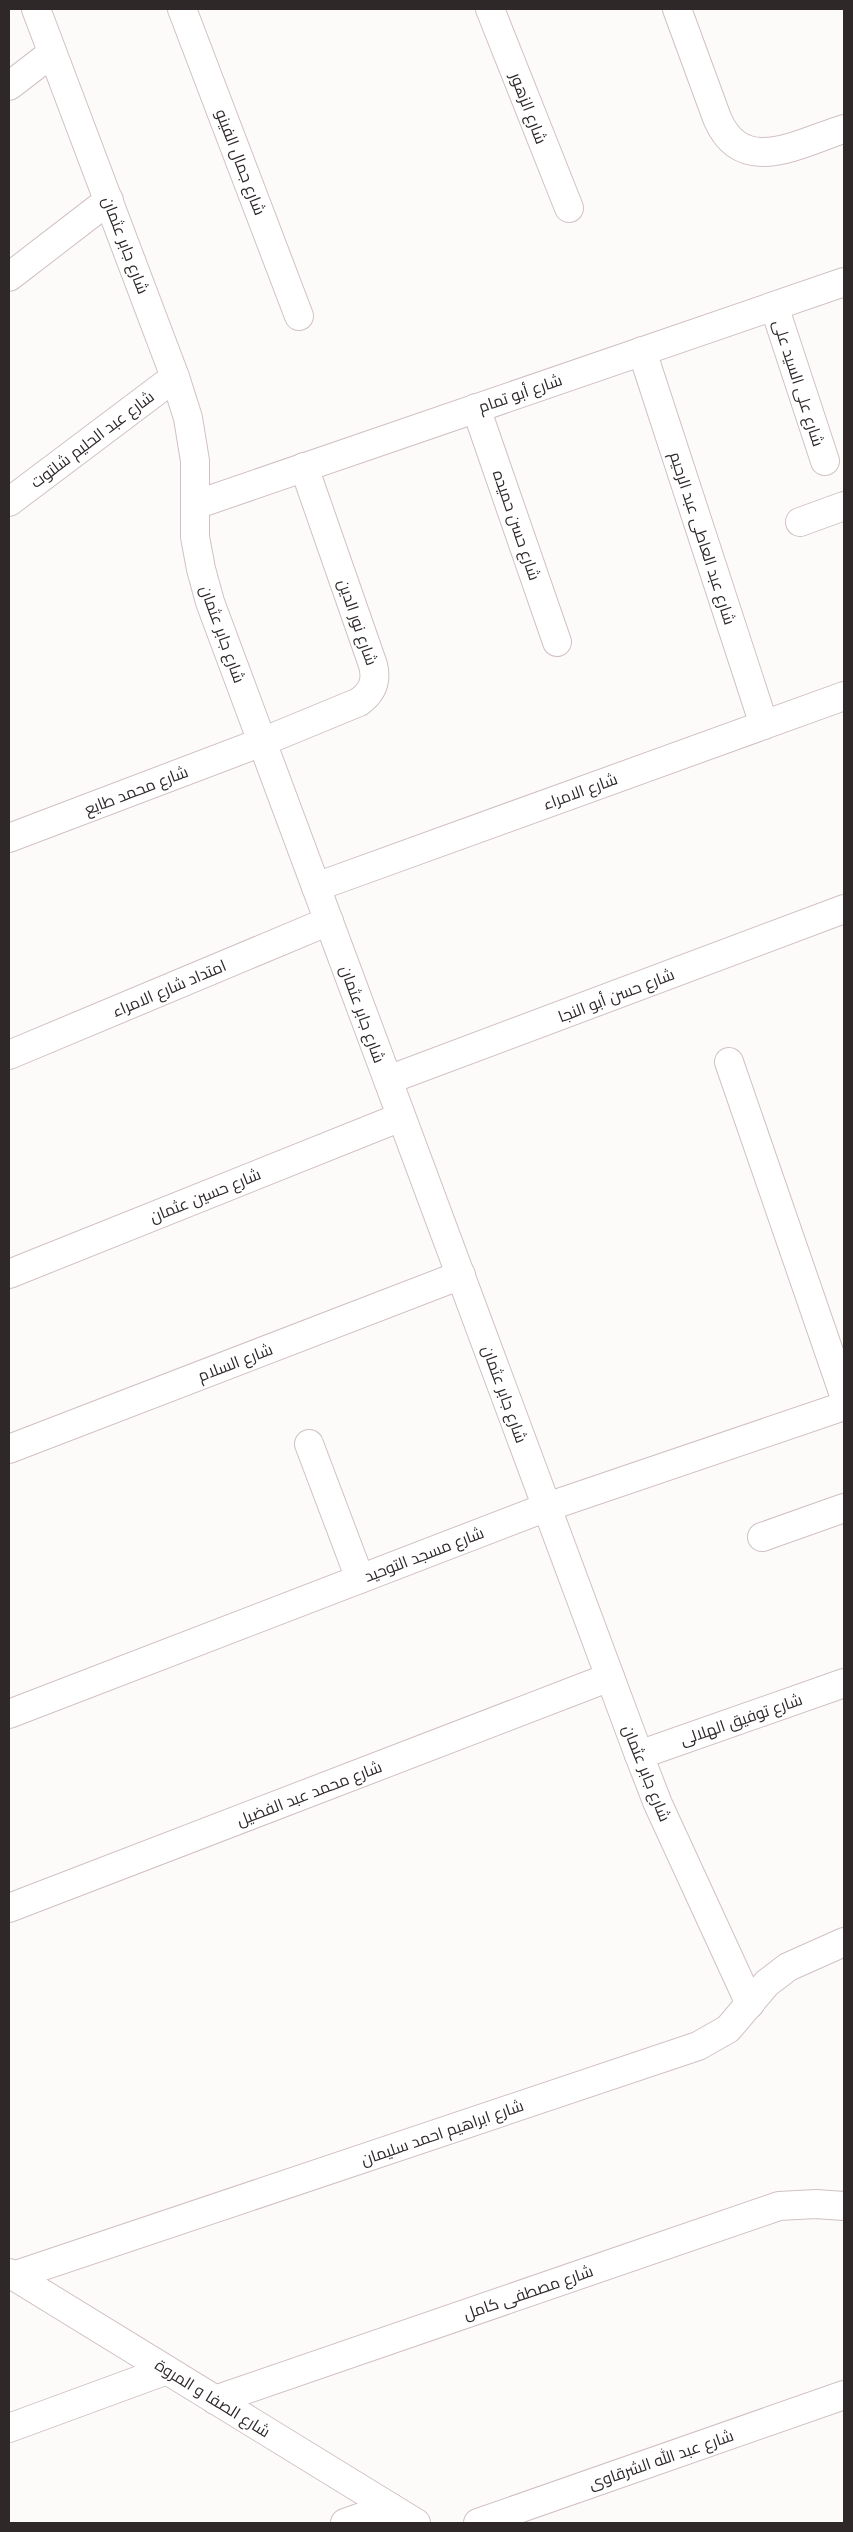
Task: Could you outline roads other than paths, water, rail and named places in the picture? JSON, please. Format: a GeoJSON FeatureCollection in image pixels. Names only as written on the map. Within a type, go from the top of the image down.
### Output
{"type":"FeatureCollection","features":[{"type":"Feature","properties":{"kind":"street","name":"شارع جابر عثمان"},"geometry":{"type":"LineString","coordinates":[[36,9],[175,377],[188,418],[195,461],[195,537],[208,594],[638,1755],[658,1804],[750,2004]]}},
{"type":"Feature","properties":{"kind":"street","name":"شارع جمال الفينو"},"geometry":{"type":"LineString","coordinates":[[182,9],[299,316]]}},
{"type":"Feature","properties":{"kind":"street","name":"شارع الزهور"},"geometry":{"type":"LineString","coordinates":[[490,9],[568,208]]}},
{"type":"Feature","properties":{"kind":"street"},"geometry":{"type":"LineString","coordinates":[[677,9],[720,125],[732,143],[744,150],[759,153],[773,152],[844,129]]}},
{"type":"Feature","properties":{"kind":"street"},"geometry":{"type":"LineString","coordinates":[[9,86],[52,53]]}},
{"type":"Feature","properties":{"kind":"street"},"geometry":{"type":"LineString","coordinates":[[9,277],[109,200]]}},
{"type":"Feature","properties":{"kind":"street","name":"شارع أبو تمام"},"geometry":{"type":"LineString","coordinates":[[195,505],[844,282]]}},
{"type":"Feature","properties":{"kind":"street","name":"شارع على السيد على"},"geometry":{"type":"LineString","coordinates":[[774,306],[825,460]]}},
{"type":"Feature","properties":{"kind":"street","name":"شارع عبد العاطى عبد الرحيم"},"geometry":{"type":"LineString","coordinates":[[642,351],[764,725]]}},
{"type":"Feature","properties":{"kind":"street","name":"شارع عبد الحليم شلتوت"},"geometry":{"type":"LineString","coordinates":[[9,502],[175,377]]}},
{"type":"Feature","properties":{"kind":"street","name":"شارع حسن حميده"},"geometry":{"type":"LineString","coordinates":[[476,408],[557,642]]}},
{"type":"Feature","properties":{"kind":"street","name":"شارع نور الدين"},"geometry":{"type":"LineString","coordinates":[[262,742],[359,702],[372,690],[375,682],[373,664],[304,467]]}},
{"type":"Feature","properties":{"kind":"street"},"geometry":{"type":"LineString","coordinates":[[800,522],[844,506]]}},
{"type":"Feature","properties":{"kind":"street","name":"شارع الامراء"},"geometry":{"type":"LineString","coordinates":[[316,887],[844,696]]}},
{"type":"Feature","properties":{"kind":"street","name":"شارع محمد طايع"},"geometry":{"type":"LineString","coordinates":[[9,838],[262,742]]}},
{"type":"Feature","properties":{"kind":"street","name":"شارع حسن أبو النجا"},"geometry":{"type":"LineString","coordinates":[[388,1080],[844,909]]}},
{"type":"Feature","properties":{"kind":"street","name":"امتداد شارع الامراء"},"geometry":{"type":"LineString","coordinates":[[9,1055],[329,921]]}},
{"type":"Feature","properties":{"kind":"street"},"geometry":{"type":"LineString","coordinates":[[729,1062],[844,1395]]}},
{"type":"Feature","properties":{"kind":"street","name":"شارع حسين عثمان"},"geometry":{"type":"LineString","coordinates":[[9,1274],[401,1117]]}},
{"type":"Feature","properties":{"kind":"street","name":"شارع السلام"},"geometry":{"type":"LineString","coordinates":[[9,1449],[461,1275]]}},
{"type":"Feature","properties":{"kind":"street","name":"شارع مسجد التوحيد"},"geometry":{"type":"LineString","coordinates":[[9,1714],[547,1507],[844,1406]]}},
{"type":"Feature","properties":{"kind":"street"},"geometry":{"type":"LineString","coordinates":[[309,1444],[360,1579]]}},
{"type":"Feature","properties":{"kind":"street"},"geometry":{"type":"LineString","coordinates":[[762,1537],[844,1508]]}},
{"type":"Feature","properties":{"kind":"street","name":"شارع محمد عبد الفضيل"},"geometry":{"type":"LineString","coordinates":[[9,1908],[610,1677]]}},
{"type":"Feature","properties":{"kind":"street","name":"شارع توفيق الهلالى"},"geometry":{"type":"LineString","coordinates":[[638,1755],[844,1683]]}},
{"type":"Feature","properties":{"kind":"street","name":"شارع ابراهيم احمد سليمان"},"geometry":{"type":"LineString","coordinates":[[11,2274],[698,2046],[728,2029],[767,1983],[788,1967],[844,1942]]}},
{"type":"Feature","properties":{"kind":"street","name":"شارع مصطفى كامل"},"geometry":{"type":"LineString","coordinates":[[215,2400],[779,2206],[816,2204],[844,2206]]}},
{"type":"Feature","properties":{"kind":"street","name":"شارع الصفا و المروة"},"geometry":{"type":"LineString","coordinates":[[11,2274],[416,2523]]}},
{"type":"Feature","properties":{"kind":"street"},"geometry":{"type":"LineString","coordinates":[[9,2428],[167,2370]]}},
{"type":"Feature","properties":{"kind":"street","name":"شارع عبد الله الشرقاوى"},"geometry":{"type":"LineString","coordinates":[[478,2523],[844,2395]]}},
{"type":"Feature","properties":{"kind":"street"},"geometry":{"type":"LineString","coordinates":[[345,2523],[390,2507]]}}]}
